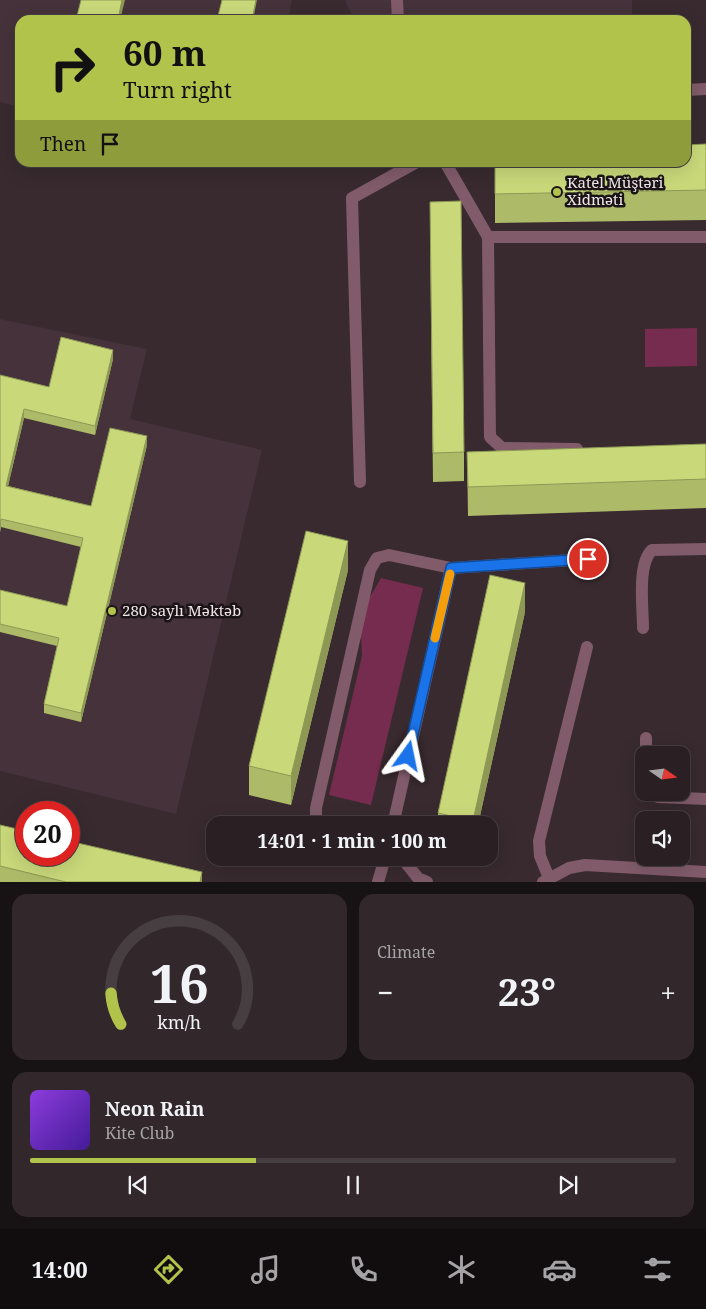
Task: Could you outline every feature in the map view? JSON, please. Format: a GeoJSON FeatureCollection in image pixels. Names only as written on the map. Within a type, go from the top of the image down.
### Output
{"type":"FeatureCollection","features":[{"type":"Feature","properties":{"kind":"lane"},"geometry":{"type":"LineString","coordinates":[[397,0],[398,15]]}},
{"type":"Feature","properties":{"kind":"lane"},"geometry":{"type":"LineString","coordinates":[[691,90],[706,89]]}},
{"type":"Feature","properties":{"kind":"lane"},"geometry":{"type":"LineString","coordinates":[[360,482],[352,198],[408,167]]}},
{"type":"Feature","properties":{"kind":"lane"},"geometry":{"type":"LineString","coordinates":[[447,167],[488,237],[490,437],[502,448],[592,449]]}},
{"type":"Feature","properties":{"kind":"lane"},"geometry":{"type":"LineString","coordinates":[[488,237],[706,237]]}},
{"type":"Feature","properties":{"kind":"lane"},"geometry":{"type":"LineString","coordinates":[[643,628],[645,556],[652,550],[706,549]]}},
{"type":"Feature","properties":{"kind":"lane"},"geometry":{"type":"LineString","coordinates":[[316,816],[316,808],[370,570],[377,558],[389,555],[451,568],[588,559]]}},
{"type":"Feature","properties":{"kind":"lane"},"geometry":{"type":"LineString","coordinates":[[395,816],[451,568]]}},
{"type":"Feature","properties":{"kind":"lane"},"geometry":{"type":"LineString","coordinates":[[587,647],[539,840],[540,856],[546,880],[569,868],[585,865],[706,872]]}},
{"type":"Feature","properties":{"kind":"lane"},"geometry":{"type":"LineString","coordinates":[[646,738],[646,746]]}},
{"type":"Feature","properties":{"kind":"lane"},"geometry":{"type":"LineString","coordinates":[[690,798],[706,799]]}},
{"type":"Feature","properties":{"kind":"lane"},"geometry":{"type":"LineString","coordinates":[[378,882],[383,866]]}},
{"type":"Feature","properties":{"kind":"lane"},"geometry":{"type":"LineString","coordinates":[[408,866],[418,878],[427,882]]}},
{"type":"Feature","properties":{"kind":"shaded area"},"geometry":{"type":"Polygon","coordinates":[[[0,0],[292,0],[289,15],[15,15],[15,106],[0,102],[0,0]]]}},
{"type":"Feature","properties":{"kind":"shaded area"},"geometry":{"type":"Polygon","coordinates":[[[346,0],[632,0],[632,15],[352,15],[346,4],[346,0]]]}},
{"type":"Feature","properties":{"kind":"shaded area","name":"280 saylı Məktəb"},"geometry":{"type":"Polygon","coordinates":[[[0,319],[147,349],[130,419],[262,450],[176,814],[0,771],[0,319]]]}},
{"type":"Feature","properties":{"kind":"shaded area"},"geometry":{"type":"Polygon","coordinates":[[[697,328],[697,366],[645,367],[645,329],[697,328]]]}},
{"type":"Feature","properties":{"kind":"shaded area"},"geometry":{"type":"Polygon","coordinates":[[[381,578],[423,588],[371,805],[329,795],[362,656],[360,614],[381,578]]]}},
{"type":"Feature","properties":{"kind":"building"},"geometry":{"type":"Polygon","coordinates":[[[81,0],[122,0],[119,15],[77,15],[81,0]]]}},
{"type":"Feature","properties":{"kind":"building"},"geometry":{"type":"Polygon","coordinates":[[[222,0],[256,0],[253,15],[218,15],[222,0]]]}},
{"type":"Feature","properties":{"kind":"building"},"geometry":{"type":"Polygon","coordinates":[[[706,144],[706,190],[495,194],[495,167],[691,167],[691,145],[706,144]]]}},
{"type":"Feature","properties":{"kind":"building"},"geometry":{"type":"Polygon","coordinates":[[[461,201],[464,452],[433,453],[430,202],[461,201]]]}},
{"type":"Feature","properties":{"kind":"building"},"geometry":{"type":"Polygon","coordinates":[[[61,337],[113,350],[95,426],[24,409],[6,486],[91,506],[110,428],[147,436],[81,713],[44,704],[59,638],[0,624],[0,590],[67,606],[83,538],[1,519],[0,523],[0,375],[49,387],[61,337]]]}},
{"type":"Feature","properties":{"kind":"building"},"geometry":{"type":"Polygon","coordinates":[[[706,444],[706,479],[468,487],[467,452],[706,444]]]}},
{"type":"Feature","properties":{"kind":"building"},"geometry":{"type":"Polygon","coordinates":[[[306,531],[348,541],[291,776],[249,766],[306,531]]]}},
{"type":"Feature","properties":{"kind":"building"},"geometry":{"type":"Polygon","coordinates":[[[490,575],[525,583],[474,816],[451,816],[438,813],[490,575]]]}},
{"type":"Feature","properties":{"kind":"building"},"geometry":{"type":"Polygon","coordinates":[[[0,825],[15,828],[15,866],[80,866],[80,844],[202,872],[200,882],[66,882],[0,866],[0,825]]]}},
{"type":"Feature","properties":{"kind":"slow traffic"},"geometry":{"type":"LineString","coordinates":[[435,638],[450,574]]}},
{"type":"Feature","properties":{"kind":"place","name":"Katel Müştəri Xidməti"},"geometry":{"type":"Point","coordinates":[557,192]}},
{"type":"Feature","properties":{"kind":"place","name":"280 saylı Məktəb"},"geometry":{"type":"Point","coordinates":[112,611]}},
{"type":"Feature","properties":{"kind":"route"},"geometry":{"type":"LineString","coordinates":[[408,756],[451,568],[588,559]]}}]}
